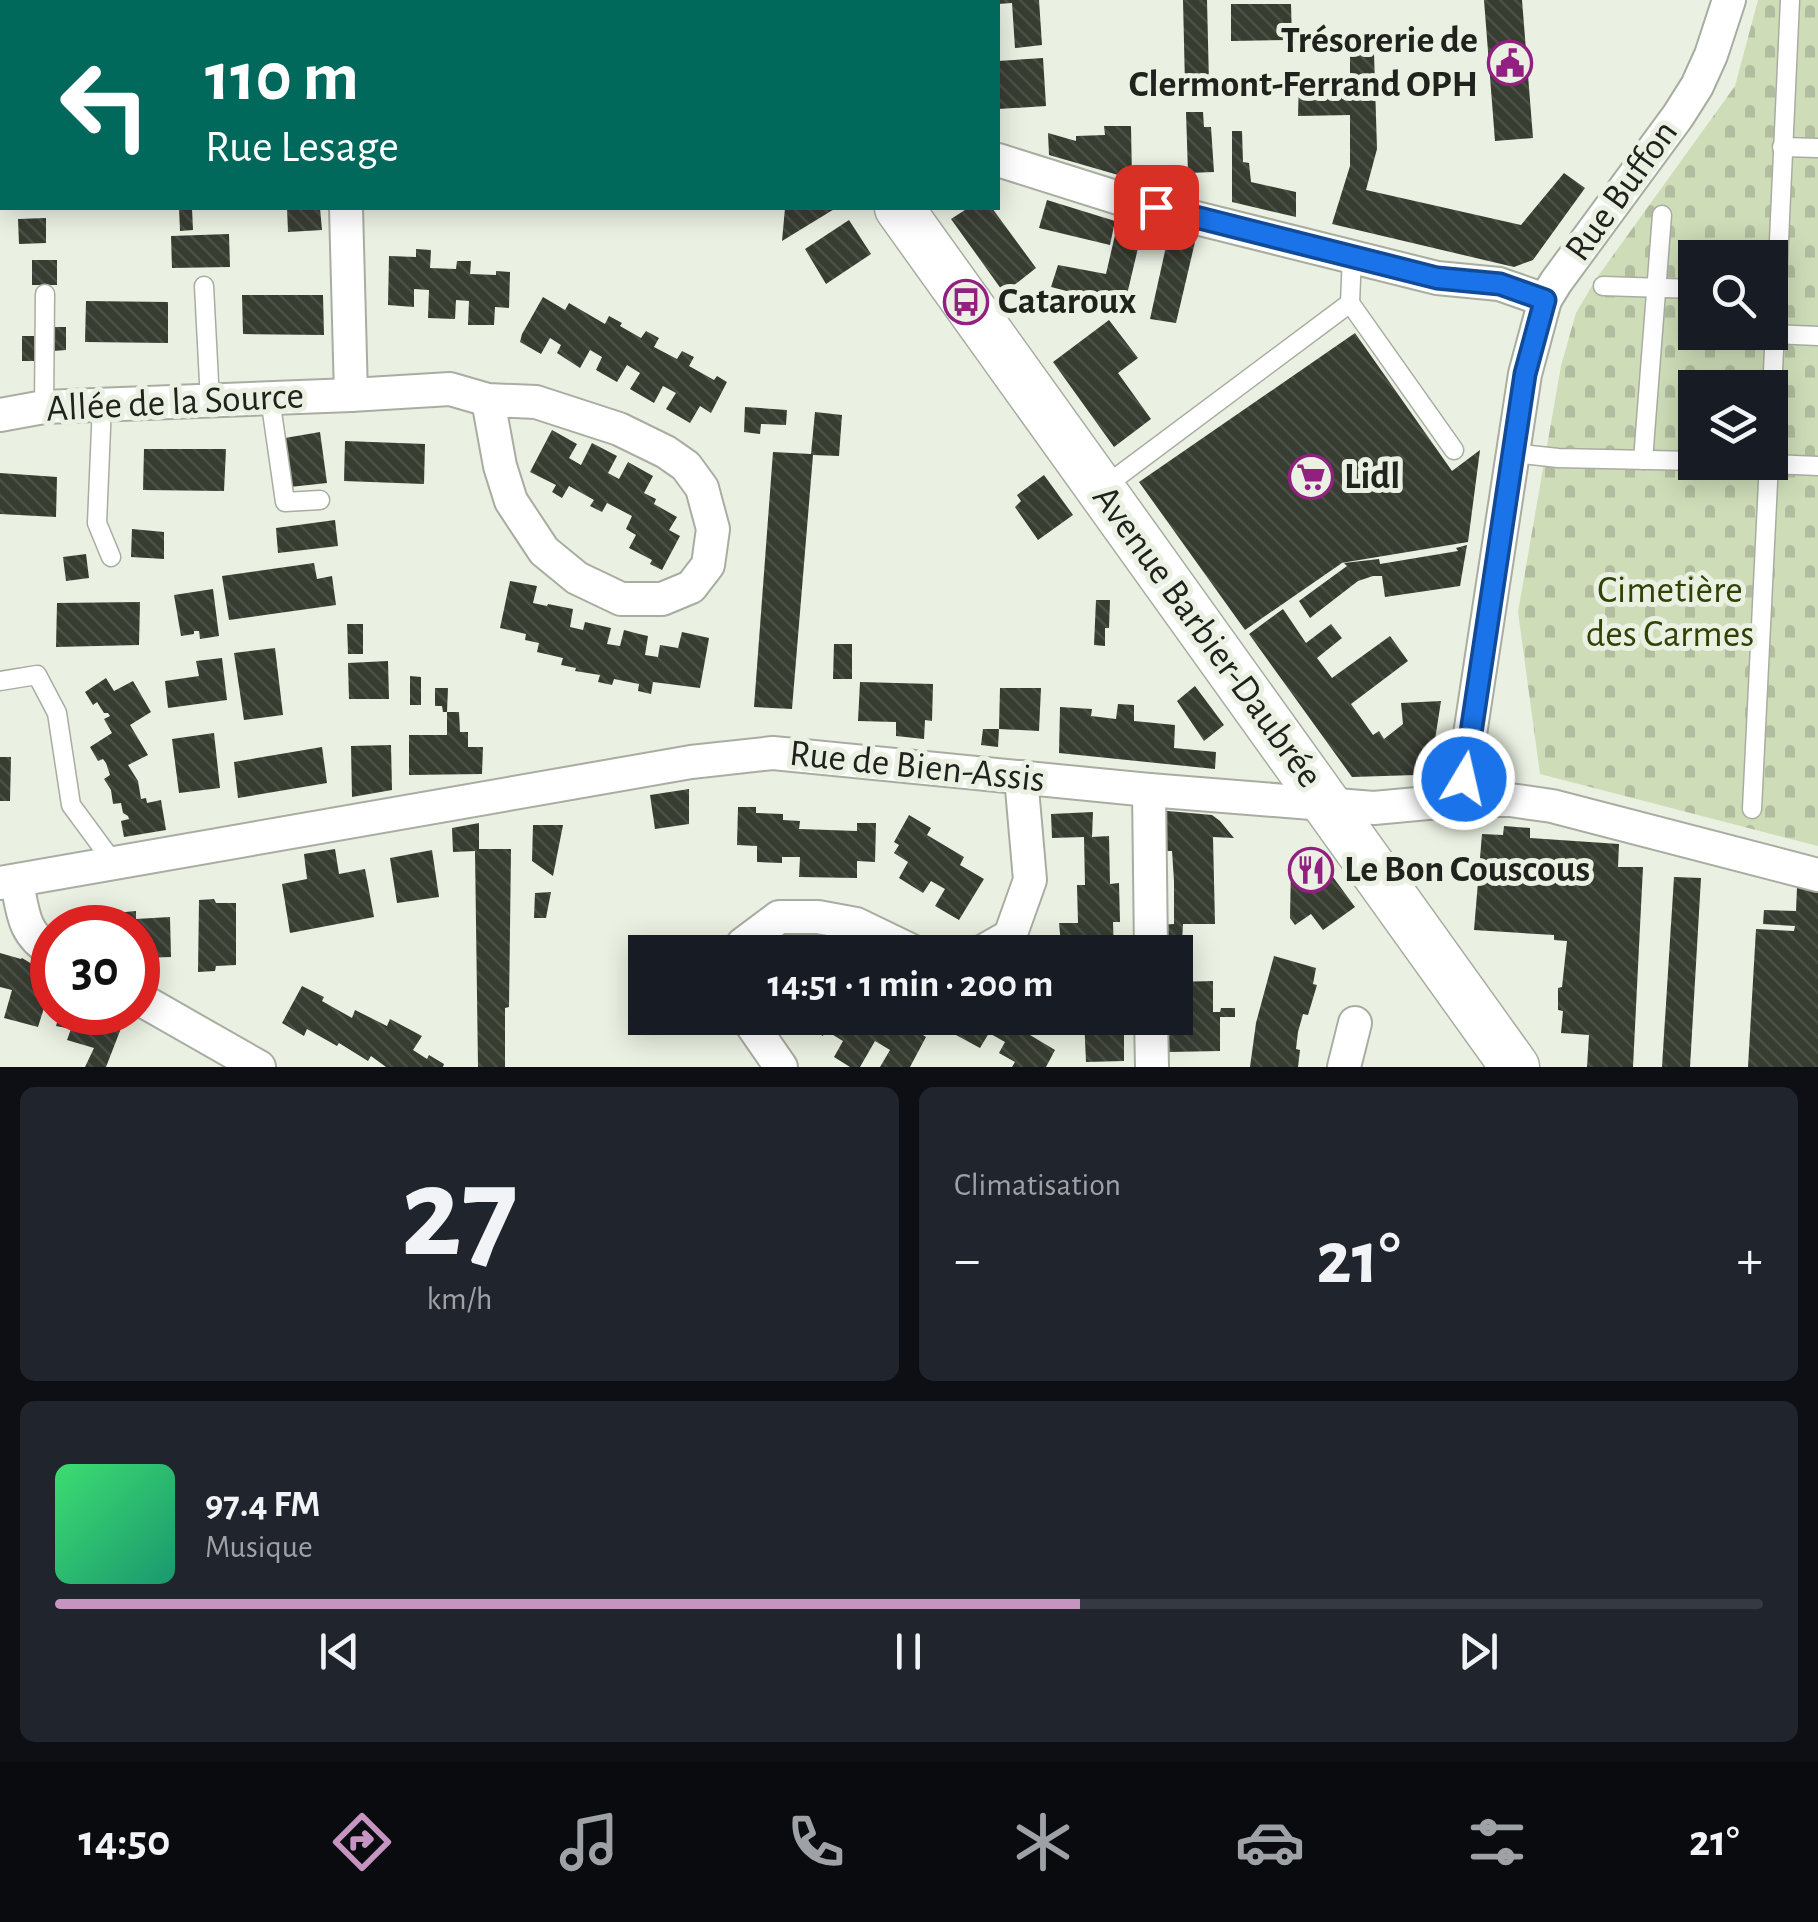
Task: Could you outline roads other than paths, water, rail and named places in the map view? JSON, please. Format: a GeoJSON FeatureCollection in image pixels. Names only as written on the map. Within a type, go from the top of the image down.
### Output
{"type":"FeatureCollection","features":[{"type":"Feature","properties":{"kind":"main road","name":"Avenue Barbier-Daubrée"},"geometry":{"type":"LineString","coordinates":[[900,210],[1516,1067]]}},
{"type":"Feature","properties":{"kind":"street","name":"Rue Buffon"},"geometry":{"type":"LineString","coordinates":[[1460,800],[1525,374],[1545,300],[1697,86],[1729,0]]}},
{"type":"Feature","properties":{"kind":"street"},"geometry":{"type":"LineString","coordinates":[[1000,161],[1128,201],[1437,278],[1500,284],[1545,300]]}},
{"type":"Feature","properties":{"kind":"street","name":"Allée de la Source"},"geometry":{"type":"LineString","coordinates":[[346,215],[351,395]]}},
{"type":"Feature","properties":{"kind":"street","name":"Allée de la Source"},"geometry":{"type":"LineString","coordinates":[[0,416],[44,408],[450,389],[488,400],[536,402],[602,424],[666,452],[686,466],[702,488],[712,529],[708,564],[692,587],[662,599],[621,599],[578,578],[544,551],[511,501],[488,400]]}},
{"type":"Feature","properties":{"kind":"street","name":"Rue de Bien-Assis"},"geometry":{"type":"LineString","coordinates":[[8,882],[691,762],[773,753],[1374,808],[1510,800],[1552,806],[1818,875]]}},
{"type":"Feature","properties":{"kind":"street"},"geometry":{"type":"LineString","coordinates":[[1010,935],[1030,880],[1021,777]]}},
{"type":"Feature","properties":{"kind":"street"},"geometry":{"type":"LineString","coordinates":[[1149,790],[1150,935]]}},
{"type":"Feature","properties":{"kind":"street"},"geometry":{"type":"LineString","coordinates":[[8,882],[30,930]]}},
{"type":"Feature","properties":{"kind":"street"},"geometry":{"type":"LineString","coordinates":[[754,935],[778,918],[818,917],[856,924],[879,935]]}},
{"type":"Feature","properties":{"kind":"street"},"geometry":{"type":"LineString","coordinates":[[160,1011],[259,1067]]}},
{"type":"Feature","properties":{"kind":"street"},"geometry":{"type":"LineString","coordinates":[[1344,1067],[1355,1022]]}},
{"type":"Feature","properties":{"kind":"street"},"geometry":{"type":"LineString","coordinates":[[758,1035],[780,1067]]}},
{"type":"Feature","properties":{"kind":"street"},"geometry":{"type":"LineString","coordinates":[[1151,1035],[1152,1067]]}},
{"type":"Feature","properties":{"kind":"lane"},"geometry":{"type":"LineString","coordinates":[[1776,240],[1790,0]]}},
{"type":"Feature","properties":{"kind":"lane"},"geometry":{"type":"LineString","coordinates":[[1782,147],[1818,148]]}},
{"type":"Feature","properties":{"kind":"lane"},"geometry":{"type":"LineString","coordinates":[[1643,460],[1662,215]]}},
{"type":"Feature","properties":{"kind":"lane"},"geometry":{"type":"LineString","coordinates":[[1352,256],[1350,303],[1454,450]]}},
{"type":"Feature","properties":{"kind":"lane"},"geometry":{"type":"LineString","coordinates":[[204,286],[210,401]]}},
{"type":"Feature","properties":{"kind":"lane"},"geometry":{"type":"LineString","coordinates":[[1603,286],[1678,289]]}},
{"type":"Feature","properties":{"kind":"lane"},"geometry":{"type":"LineString","coordinates":[[44,408],[45,294]]}},
{"type":"Feature","properties":{"kind":"lane"},"geometry":{"type":"LineString","coordinates":[[1101,490],[1350,303]]}},
{"type":"Feature","properties":{"kind":"lane"},"geometry":{"type":"LineString","coordinates":[[1788,335],[1818,336]]}},
{"type":"Feature","properties":{"kind":"lane"},"geometry":{"type":"LineString","coordinates":[[270,398],[285,502],[320,500]]}},
{"type":"Feature","properties":{"kind":"lane"},"geometry":{"type":"LineString","coordinates":[[102,405],[97,523],[111,557]]}},
{"type":"Feature","properties":{"kind":"lane"},"geometry":{"type":"LineString","coordinates":[[1513,452],[1558,458],[1678,461]]}},
{"type":"Feature","properties":{"kind":"lane"},"geometry":{"type":"LineString","coordinates":[[1788,464],[1818,466]]}},
{"type":"Feature","properties":{"kind":"lane"},"geometry":{"type":"LineString","coordinates":[[1752,810],[1768,480]]}},
{"type":"Feature","properties":{"kind":"lane"},"geometry":{"type":"LineString","coordinates":[[0,681],[37,675],[56,713],[71,805],[113,862]]}},
{"type":"Feature","properties":{"kind":"place","name":"Trésorerie de Clermont-Ferrand OPH"},"geometry":{"type":"Point","coordinates":[1510,63]}},
{"type":"Feature","properties":{"kind":"place","name":"Cataroux"},"geometry":{"type":"Point","coordinates":[966,302]}},
{"type":"Feature","properties":{"kind":"place","name":"Lidl"},"geometry":{"type":"Point","coordinates":[1311,477]}},
{"type":"Feature","properties":{"kind":"place","name":"Le Bon Couscous"},"geometry":{"type":"Point","coordinates":[1311,870]}},
{"type":"Feature","properties":{"kind":"park label","name":"Cimetière des Carmes"},"geometry":{"type":"Point","coordinates":[1670,613]}}]}
